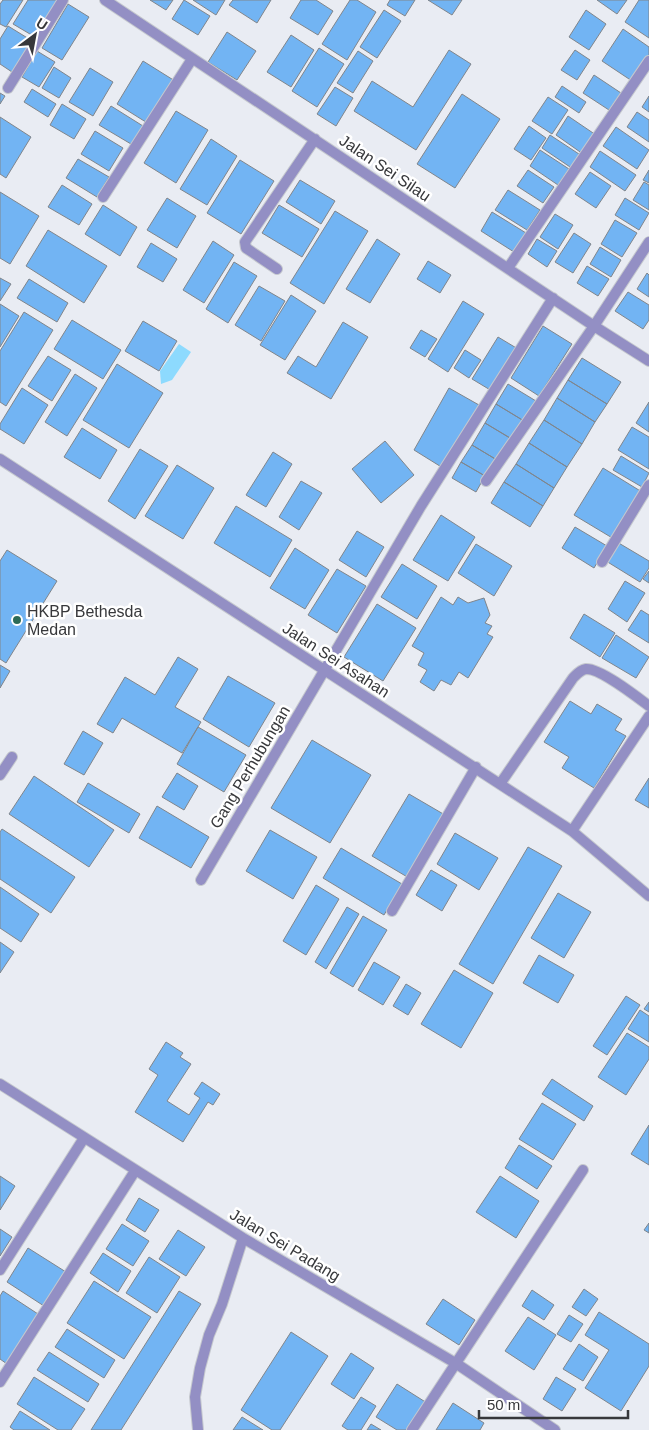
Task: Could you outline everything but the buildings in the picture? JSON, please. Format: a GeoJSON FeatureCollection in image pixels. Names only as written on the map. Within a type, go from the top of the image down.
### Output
{"type":"FeatureCollection","features":[{"type":"Feature","properties":{"kind":"street"},"geometry":{"type":"LineString","coordinates":[[8,88],[63,0]]}},
{"type":"Feature","properties":{"kind":"street","name":"Jalan Sei Silau"},"geometry":{"type":"LineString","coordinates":[[105,0],[649,361]]}},
{"type":"Feature","properties":{"kind":"street"},"geometry":{"type":"LineString","coordinates":[[103,197],[192,59]]}},
{"type":"Feature","properties":{"kind":"street"},"geometry":{"type":"LineString","coordinates":[[508,268],[649,61]]}},
{"type":"Feature","properties":{"kind":"street"},"geometry":{"type":"LineString","coordinates":[[277,269],[246,248],[245,242],[315,139]]}},
{"type":"Feature","properties":{"kind":"street"},"geometry":{"type":"LineString","coordinates":[[486,481],[594,326],[649,242]]}},
{"type":"Feature","properties":{"kind":"street","name":"Gang Perhubungan"},"geometry":{"type":"LineString","coordinates":[[201,880],[420,506],[553,298]]}},
{"type":"Feature","properties":{"kind":"street","name":"Jalan Sei Asahan"},"geometry":{"type":"LineString","coordinates":[[0,459],[572,831],[649,896]]}},
{"type":"Feature","properties":{"kind":"street"},"geometry":{"type":"LineString","coordinates":[[602,562],[649,485]]}},
{"type":"Feature","properties":{"kind":"street"},"geometry":{"type":"LineString","coordinates":[[500,784],[573,678],[580,671],[586,669],[598,671],[649,706]]}},
{"type":"Feature","properties":{"kind":"street"},"geometry":{"type":"LineString","coordinates":[[572,831],[649,716]]}},
{"type":"Feature","properties":{"kind":"street"},"geometry":{"type":"LineString","coordinates":[[0,775],[12,757]]}},
{"type":"Feature","properties":{"kind":"street"},"geometry":{"type":"LineString","coordinates":[[392,911],[476,767]]}},
{"type":"Feature","properties":{"kind":"street","name":"Jalan Sei Padang"},"geometry":{"type":"LineString","coordinates":[[0,1084],[243,1238],[457,1364],[555,1430]]}},
{"type":"Feature","properties":{"kind":"street"},"geometry":{"type":"LineString","coordinates":[[0,1270],[84,1138]]}},
{"type":"Feature","properties":{"kind":"street"},"geometry":{"type":"LineString","coordinates":[[0,1382],[135,1170]]}},
{"type":"Feature","properties":{"kind":"street"},"geometry":{"type":"LineString","coordinates":[[412,1430],[583,1170]]}},
{"type":"Feature","properties":{"kind":"street"},"geometry":{"type":"LineString","coordinates":[[198,1430],[195,1416],[195,1397],[200,1368],[209,1335],[222,1304],[243,1238]]}},
{"type":"Feature","properties":{"kind":"water"},"geometry":{"type":"Polygon","coordinates":[[[179,344],[191,352],[172,380],[161,384],[160,371],[179,344]]]}},
{"type":"Feature","properties":{"kind":"place","name":"HKBP Bethesda Medan"},"geometry":{"type":"Point","coordinates":[17,620]}}]}
